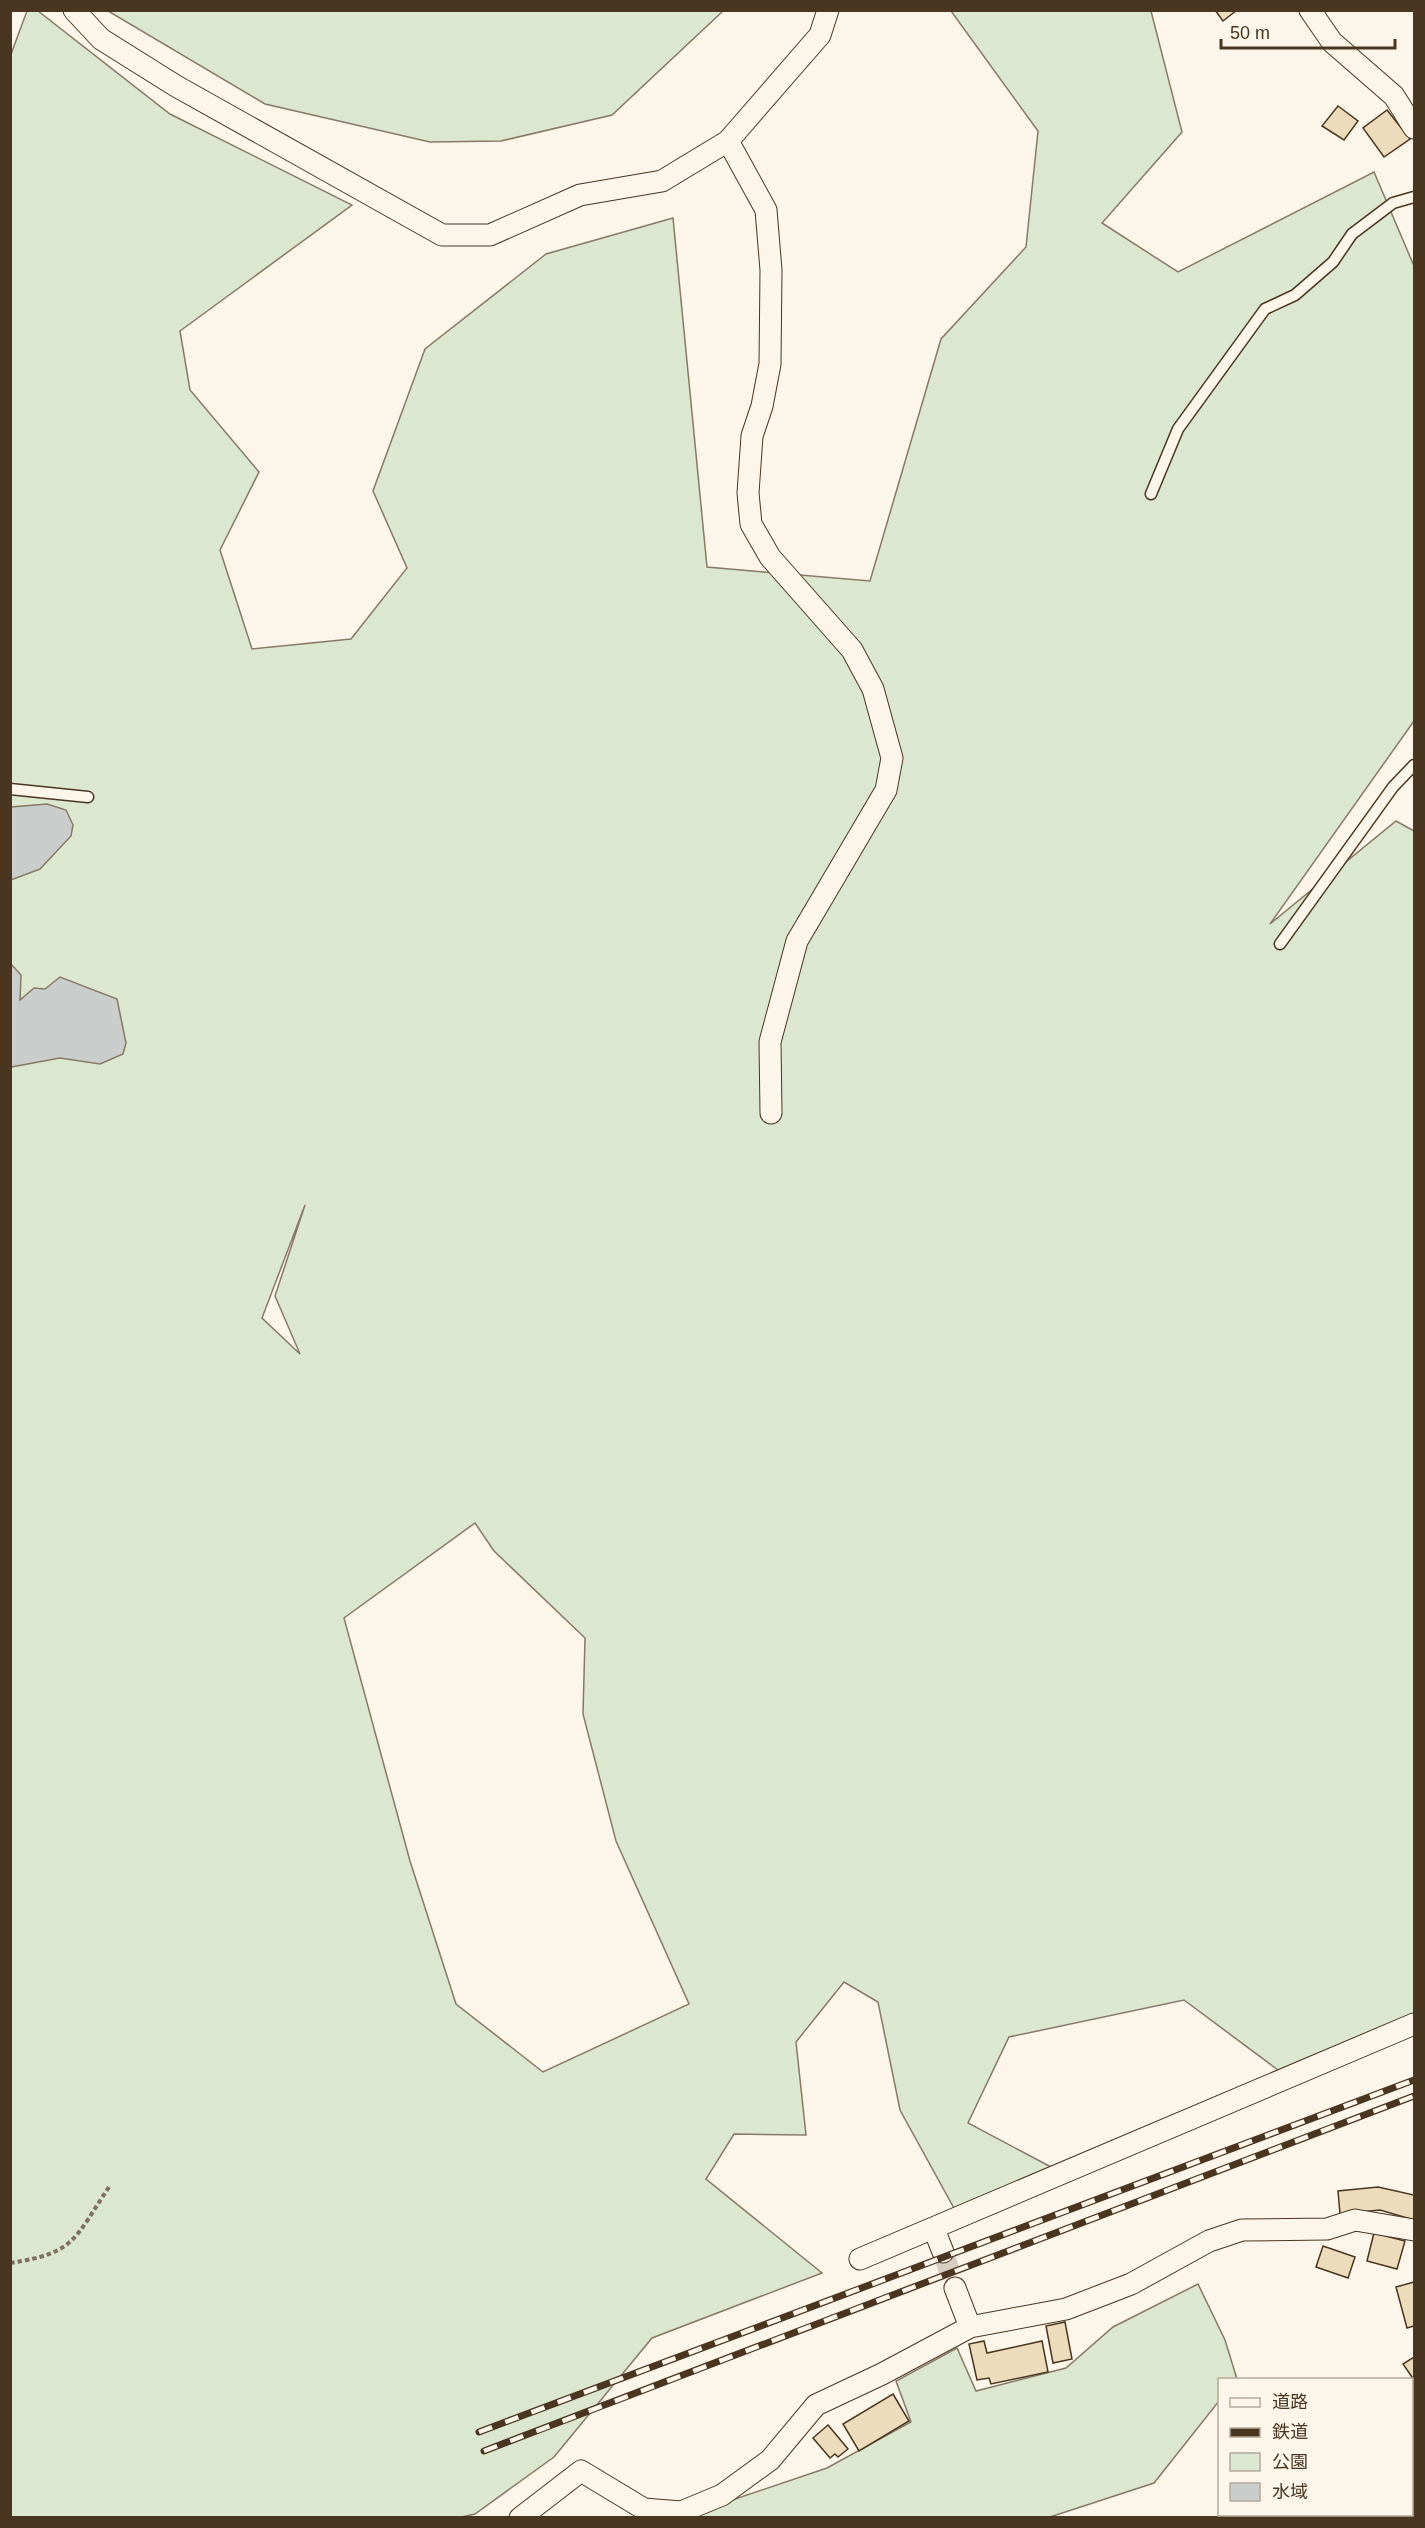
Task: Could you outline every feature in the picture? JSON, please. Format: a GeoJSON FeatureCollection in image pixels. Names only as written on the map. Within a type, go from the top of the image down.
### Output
{"type":"FeatureCollection","features":[{"type":"Feature","properties":{"kind":"street"},"geometry":{"type":"LineString","coordinates":[[74,10],[101,39],[176,86],[442,235],[490,235],[580,195],[663,181],[728,141],[820,35],[828,10]]}},
{"type":"Feature","properties":{"kind":"street"},"geometry":{"type":"LineString","coordinates":[[1310,10],[1332,42],[1394,96],[1414,128]]}},
{"type":"Feature","properties":{"kind":"street"},"geometry":{"type":"LineString","coordinates":[[728,141],[766,210],[771,270],[770,364],[762,405],[752,436],[748,493],[751,524],[770,556],[852,650],[873,689],[892,758],[886,790],[797,941],[770,1042],[771,1113]]}},
{"type":"Feature","properties":{"kind":"street"},"geometry":{"type":"LineString","coordinates":[[860,2259],[1414,2024]]}},
{"type":"Feature","properties":{"kind":"street"},"geometry":{"type":"LineString","coordinates":[[520,2517],[581,2471],[644,2509],[681,2512],[722,2495],[770,2460],[816,2404],[882,2374],[970,2327],[1066,2309],[1131,2284],[1209,2241],[1242,2230],[1327,2229],[1355,2220],[1414,2230]]}},
{"type":"Feature","properties":{"kind":"street"},"geometry":{"type":"LineString","coordinates":[[934,2229],[943,2252]]}},
{"type":"Feature","properties":{"kind":"street"},"geometry":{"type":"LineString","coordinates":[[956,2288],[970,2327]]}},
{"type":"Feature","properties":{"kind":"lane"},"geometry":{"type":"LineString","coordinates":[[1151,494],[1178,429],[1264,309],[1295,295],[1333,262],[1352,234],[1393,203],[1414,196]]}},
{"type":"Feature","properties":{"kind":"lane"},"geometry":{"type":"LineString","coordinates":[[1280,944],[1393,787],[1414,765]]}},
{"type":"Feature","properties":{"kind":"lane"},"geometry":{"type":"LineString","coordinates":[[10,789],[88,797]]}},
{"type":"Feature","properties":{"kind":"path"},"geometry":{"type":"LineString","coordinates":[[10,2263],[59,2252],[72,2242],[109,2187]]}},
{"type":"Feature","properties":{"kind":"green space"},"geometry":{"type":"Polygon","coordinates":[[[27,11],[38,11],[170,114],[352,205],[180,331],[190,390],[259,472],[220,550],[252,649],[351,639],[407,568],[373,491],[425,349],[546,254],[673,218],[707,567],[870,581],[941,339],[1026,247],[1038,131],[951,11],[1151,11],[1182,132],[1102,223],[1178,272],[1374,172],[1414,266],[1414,721],[1270,924],[1396,821],[1414,831],[1414,2016],[1282,2073],[1184,2000],[1009,2037],[968,2123],[1051,2167],[955,2210],[900,2110],[878,2002],[844,1982],[796,2042],[806,2135],[734,2134],[706,2179],[822,2273],[652,2338],[554,2457],[475,2514],[457,2518],[11,2518],[10,57],[27,11]],[[305,1205],[262,1318],[300,1354],[275,1296],[305,1205]],[[475,1523],[344,1618],[410,1861],[456,2004],[543,2072],[689,2004],[616,1841],[583,1714],[585,1638],[494,1551],[475,1523]]]}},
{"type":"Feature","properties":{"kind":"green space"},"geometry":{"type":"Polygon","coordinates":[[[108,11],[723,11],[612,115],[501,141],[430,142],[265,104],[108,11]]]}},
{"type":"Feature","properties":{"kind":"green space"},"geometry":{"type":"Polygon","coordinates":[[[1198,2284],[1225,2340],[1237,2378],[1218,2378],[1218,2402],[1154,2483],[1050,2517],[679,2518],[827,2468],[911,2422],[896,2381],[957,2348],[976,2391],[1066,2368],[1113,2327],[1198,2284]]]}},
{"type":"Feature","properties":{"kind":"water"},"geometry":{"type":"Polygon","coordinates":[[[47,804],[66,810],[73,825],[71,836],[40,869],[11,880],[11,807],[47,804]]]}},
{"type":"Feature","properties":{"kind":"water"},"geometry":{"type":"Polygon","coordinates":[[[11,964],[21,975],[20,1000],[34,988],[45,989],[60,977],[117,999],[126,1043],[123,1054],[100,1064],[60,1058],[11,1067],[11,964]]]}},
{"type":"Feature","properties":{"kind":"building"},"geometry":{"type":"Polygon","coordinates":[[[1215,10],[1237,10],[1223,21],[1215,10]]]}},
{"type":"Feature","properties":{"kind":"building"},"geometry":{"type":"Polygon","coordinates":[[[1338,106],[1358,121],[1344,140],[1322,126],[1338,106]]]}},
{"type":"Feature","properties":{"kind":"building"},"geometry":{"type":"Polygon","coordinates":[[[1387,110],[1410,139],[1384,157],[1363,128],[1387,110]]]}},
{"type":"Feature","properties":{"kind":"building"},"geometry":{"type":"Polygon","coordinates":[[[1378,2187],[1414,2195],[1414,2220],[1380,2210],[1340,2214],[1338,2191],[1378,2187]]]}},
{"type":"Feature","properties":{"kind":"building"},"geometry":{"type":"Polygon","coordinates":[[[1374,2233],[1405,2241],[1397,2269],[1367,2261],[1374,2233]]]}},
{"type":"Feature","properties":{"kind":"building"},"geometry":{"type":"Polygon","coordinates":[[[1323,2246],[1355,2257],[1348,2278],[1316,2267],[1323,2246]]]}},
{"type":"Feature","properties":{"kind":"building"},"geometry":{"type":"Polygon","coordinates":[[[1414,2282],[1414,2326],[1407,2328],[1396,2287],[1414,2282]]]}},
{"type":"Feature","properties":{"kind":"building"},"geometry":{"type":"Polygon","coordinates":[[[1065,2322],[1072,2359],[1053,2363],[1046,2326],[1065,2322]]]}},
{"type":"Feature","properties":{"kind":"building"},"geometry":{"type":"Polygon","coordinates":[[[984,2341],[987,2353],[1042,2341],[1048,2372],[991,2384],[989,2378],[977,2380],[969,2344],[984,2341]]]}},
{"type":"Feature","properties":{"kind":"building"},"geometry":{"type":"Polygon","coordinates":[[[1414,2357],[1414,2380],[1413,2378],[1403,2364],[1414,2357]]]}},
{"type":"Feature","properties":{"kind":"building"},"geometry":{"type":"Polygon","coordinates":[[[893,2394],[909,2421],[859,2451],[843,2424],[893,2394]]]}},
{"type":"Feature","properties":{"kind":"building"},"geometry":{"type":"Polygon","coordinates":[[[828,2425],[848,2449],[838,2457],[835,2454],[830,2458],[813,2438],[828,2425]]]}},
{"type":"Feature","properties":{"kind":"tunnel"},"geometry":{"type":"LineString","coordinates":[[943,2252],[955,2288]]}},
{"type":"Feature","properties":{"kind":"railway"},"geometry":{"type":"LineString","coordinates":[[479,2432],[1414,2080]]}},
{"type":"Feature","properties":{"kind":"railway"},"geometry":{"type":"LineString","coordinates":[[484,2451],[1414,2096]]}}]}
